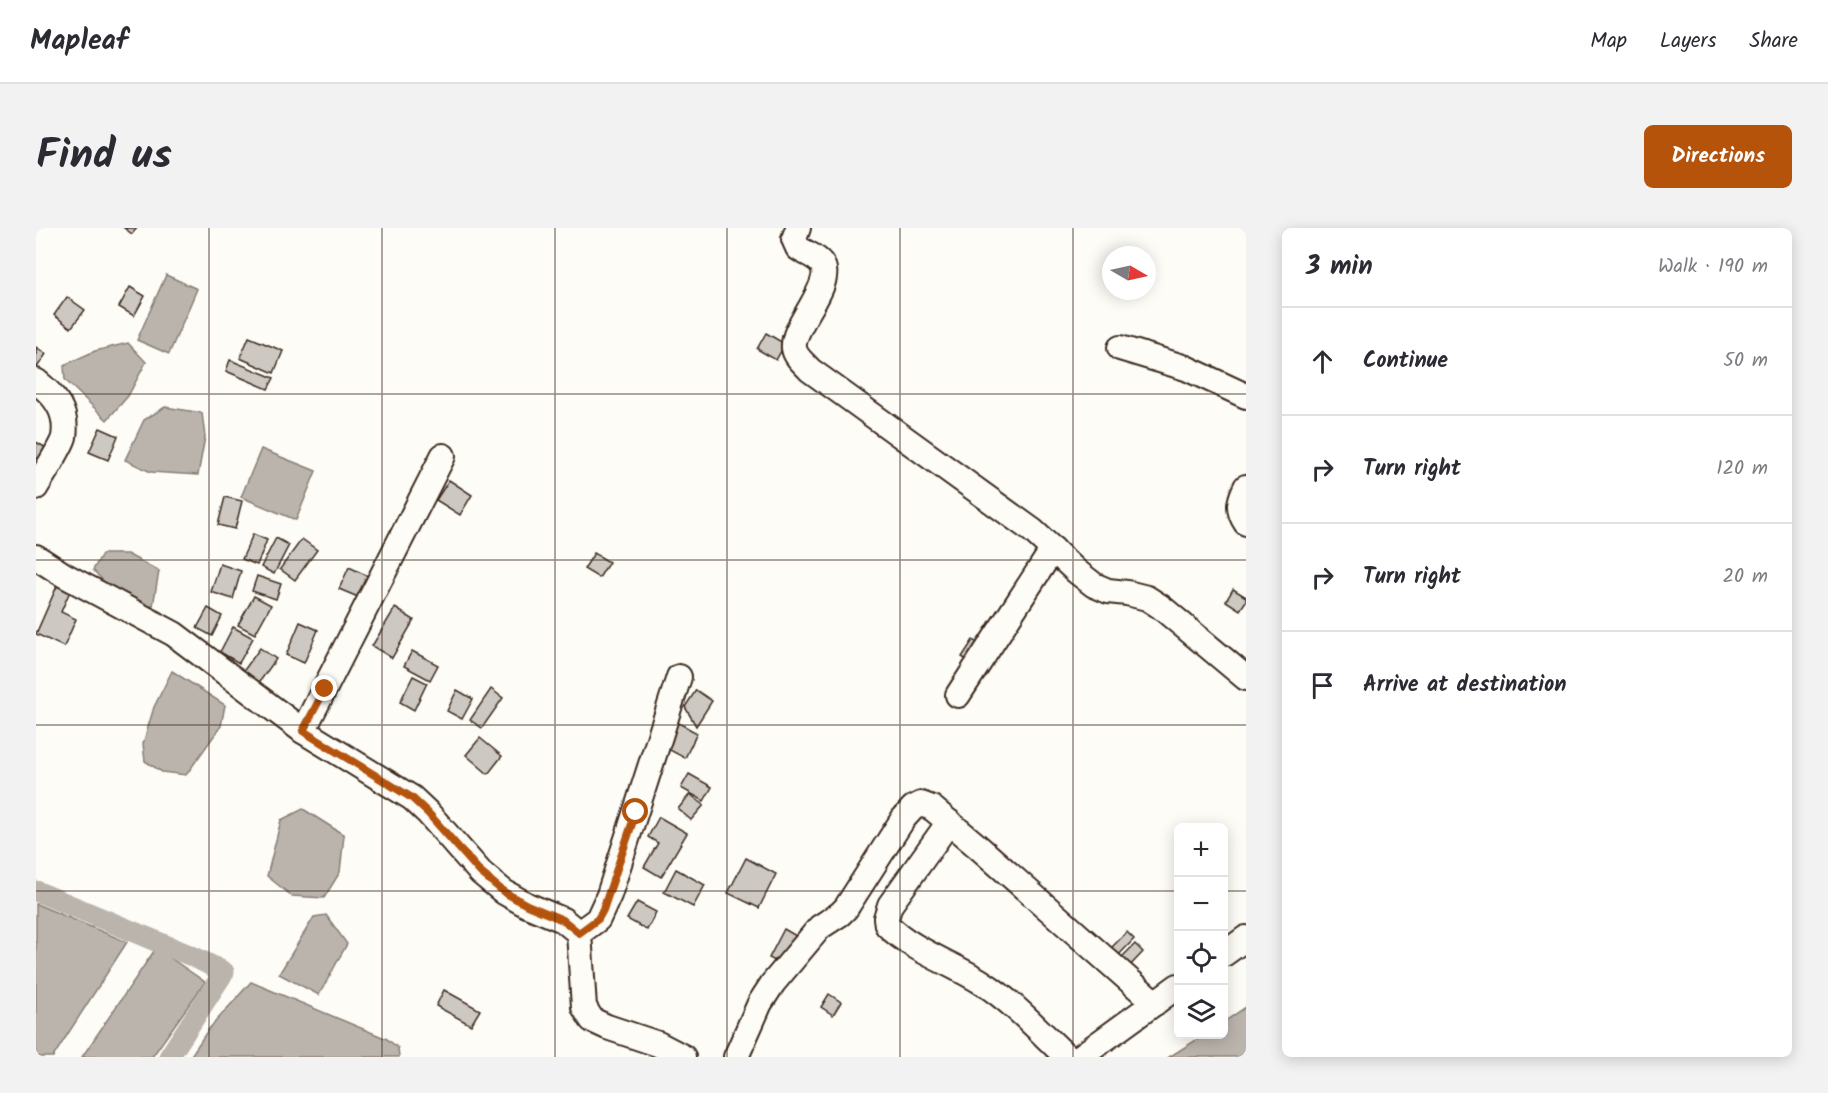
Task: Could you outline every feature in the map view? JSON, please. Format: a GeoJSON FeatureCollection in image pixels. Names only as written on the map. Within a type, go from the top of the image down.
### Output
{"type":"FeatureCollection","features":[{"type":"Feature","properties":{"kind":"street"},"geometry":{"type":"LineString","coordinates":[[798,228],[794,239],[798,248],[819,260],[824,266],[825,273],[797,335],[794,348],[798,357],[810,370],[1033,531],[1076,572],[1094,585],[1108,591],[1126,592],[1147,598],[1246,678]]}},
{"type":"Feature","properties":{"kind":"street"},"geometry":{"type":"LineString","coordinates":[[1120,348],[1186,368],[1246,396]]}},
{"type":"Feature","properties":{"kind":"street"},"geometry":{"type":"LineString","coordinates":[[36,381],[53,394],[62,413],[64,438],[36,487]]}},
{"type":"Feature","properties":{"kind":"street"},"geometry":{"type":"LineString","coordinates":[[303,731],[443,456]]}},
{"type":"Feature","properties":{"kind":"street"},"geometry":{"type":"LineString","coordinates":[[1246,487],[1240,499],[1239,512],[1246,523]]}},
{"type":"Feature","properties":{"kind":"street"},"geometry":{"type":"LineString","coordinates":[[958,695],[1053,549]]}},
{"type":"Feature","properties":{"kind":"street"},"geometry":{"type":"LineString","coordinates":[[36,557],[64,575],[174,634],[303,731],[412,798],[435,820],[481,873],[504,892],[527,905],[563,920],[579,933],[584,1007],[592,1020],[658,1044],[683,1057]]}},
{"type":"Feature","properties":{"kind":"street"},"geometry":{"type":"LineString","coordinates":[[579,933],[598,919],[609,895],[679,677]]}},
{"type":"Feature","properties":{"kind":"street"},"geometry":{"type":"LineString","coordinates":[[736,1057],[760,1003],[773,983],[819,927],[846,908],[903,819],[913,808],[921,804],[932,808],[949,822],[1155,1003]]}},
{"type":"Feature","properties":{"kind":"street"},"geometry":{"type":"LineString","coordinates":[[949,822],[890,905],[886,926],[904,939],[985,984],[1010,1003],[1066,1057]]}},
{"type":"Feature","properties":{"kind":"street"},"geometry":{"type":"LineString","coordinates":[[1228,951],[1246,938]]}},
{"type":"Feature","properties":{"kind":"street"},"geometry":{"type":"LineString","coordinates":[[1080,1057],[1174,990]]}},
{"type":"Feature","properties":{"kind":"shaded area"},"geometry":{"type":"Polygon","coordinates":[[[166,275],[197,289],[169,354],[137,340],[166,275]]]}},
{"type":"Feature","properties":{"kind":"shaded area"},"geometry":{"type":"Polygon","coordinates":[[[128,343],[146,362],[128,396],[107,420],[65,380],[64,365],[95,351],[128,343]]]}},
{"type":"Feature","properties":{"kind":"shaded area"},"geometry":{"type":"Polygon","coordinates":[[[165,407],[202,413],[205,437],[198,475],[151,472],[125,460],[144,420],[165,407]]]}},
{"type":"Feature","properties":{"kind":"shaded area"},"geometry":{"type":"Polygon","coordinates":[[[261,449],[316,471],[296,520],[241,497],[261,449]]]}},
{"type":"Feature","properties":{"kind":"shaded area"},"geometry":{"type":"Polygon","coordinates":[[[102,554],[127,554],[159,571],[153,606],[140,605],[110,588],[93,570],[102,554]]]}},
{"type":"Feature","properties":{"kind":"shaded area"},"geometry":{"type":"Polygon","coordinates":[[[172,671],[225,705],[221,726],[186,775],[162,772],[145,761],[143,744],[154,707],[172,671]]]}},
{"type":"Feature","properties":{"kind":"shaded area"},"geometry":{"type":"Polygon","coordinates":[[[303,809],[344,835],[340,872],[324,898],[292,896],[267,876],[281,820],[303,809]]]}},
{"type":"Feature","properties":{"kind":"shaded area"},"geometry":{"type":"Polygon","coordinates":[[[36,904],[127,942],[53,1057],[36,1057],[36,904]]]}},
{"type":"Feature","properties":{"kind":"shaded area"},"geometry":{"type":"Polygon","coordinates":[[[326,915],[347,944],[319,995],[279,974],[314,917],[326,915]]]}},
{"type":"Feature","properties":{"kind":"shaded area"},"geometry":{"type":"Polygon","coordinates":[[[156,948],[205,982],[152,1057],[82,1057],[156,948]]]}},
{"type":"Feature","properties":{"kind":"shaded area"},"geometry":{"type":"Polygon","coordinates":[[[251,982],[387,1039],[398,1048],[399,1057],[190,1057],[208,1030],[251,982]]]}},
{"type":"Feature","properties":{"kind":"shaded area"},"geometry":{"type":"Polygon","coordinates":[[[1246,1007],[1246,1057],[1169,1057],[1198,1039],[1228,1039],[1228,1019],[1246,1007]]]}},
{"type":"Feature","properties":{"kind":"building"},"geometry":{"type":"Polygon","coordinates":[[[124,228],[137,228],[132,234],[124,228]]]}},
{"type":"Feature","properties":{"kind":"building"},"geometry":{"type":"Polygon","coordinates":[[[130,287],[145,296],[134,316],[119,307],[130,287]]]}},
{"type":"Feature","properties":{"kind":"building"},"geometry":{"type":"Polygon","coordinates":[[[67,297],[85,310],[71,328],[54,315],[67,297]]]}},
{"type":"Feature","properties":{"kind":"building"},"geometry":{"type":"Polygon","coordinates":[[[766,333],[785,344],[776,360],[757,349],[766,333]]]}},
{"type":"Feature","properties":{"kind":"building"},"geometry":{"type":"Polygon","coordinates":[[[249,337],[283,351],[274,373],[240,358],[249,337]]]}},
{"type":"Feature","properties":{"kind":"building"},"geometry":{"type":"Polygon","coordinates":[[[36,347],[46,354],[36,369],[36,347]]]}},
{"type":"Feature","properties":{"kind":"building"},"geometry":{"type":"Polygon","coordinates":[[[230,360],[274,378],[268,389],[226,371],[230,360]]]}},
{"type":"Feature","properties":{"kind":"building"},"geometry":{"type":"Polygon","coordinates":[[[100,428],[118,436],[108,460],[89,452],[100,428]]]}},
{"type":"Feature","properties":{"kind":"building"},"geometry":{"type":"Polygon","coordinates":[[[36,442],[48,449],[41,460],[36,458],[36,442]]]}},
{"type":"Feature","properties":{"kind":"building"},"geometry":{"type":"Polygon","coordinates":[[[449,480],[472,495],[460,515],[436,500],[449,480]]]}},
{"type":"Feature","properties":{"kind":"building"},"geometry":{"type":"Polygon","coordinates":[[[225,497],[242,501],[235,529],[218,525],[225,497]]]}},
{"type":"Feature","properties":{"kind":"building"},"geometry":{"type":"Polygon","coordinates":[[[253,534],[267,540],[257,565],[242,559],[253,534]]]}},
{"type":"Feature","properties":{"kind":"building"},"geometry":{"type":"Polygon","coordinates":[[[276,538],[289,545],[274,574],[261,567],[276,538]]]}},
{"type":"Feature","properties":{"kind":"building"},"geometry":{"type":"Polygon","coordinates":[[[302,539],[317,550],[295,580],[280,569],[302,539]]]}},
{"type":"Feature","properties":{"kind":"building"},"geometry":{"type":"Polygon","coordinates":[[[594,553],[609,562],[599,578],[584,569],[594,553]]]}},
{"type":"Feature","properties":{"kind":"building"},"geometry":{"type":"Polygon","coordinates":[[[220,564],[241,571],[233,599],[211,592],[220,564]]]}},
{"type":"Feature","properties":{"kind":"building"},"geometry":{"type":"Polygon","coordinates":[[[349,567],[368,576],[358,597],[339,589],[349,567]]]}},
{"type":"Feature","properties":{"kind":"building"},"geometry":{"type":"Polygon","coordinates":[[[257,576],[281,584],[276,599],[252,591],[257,576]]]}},
{"type":"Feature","properties":{"kind":"building"},"geometry":{"type":"Polygon","coordinates":[[[57,586],[70,591],[61,612],[76,619],[64,647],[36,634],[57,586]]]}},
{"type":"Feature","properties":{"kind":"building"},"geometry":{"type":"Polygon","coordinates":[[[1233,589],[1246,597],[1240,610],[1226,601],[1233,589]]]}},
{"type":"Feature","properties":{"kind":"building"},"geometry":{"type":"Polygon","coordinates":[[[254,596],[271,605],[255,634],[238,625],[254,596]]]}},
{"type":"Feature","properties":{"kind":"building"},"geometry":{"type":"Polygon","coordinates":[[[208,608],[222,616],[212,636],[197,628],[208,608]]]}},
{"type":"Feature","properties":{"kind":"building"},"geometry":{"type":"Polygon","coordinates":[[[395,608],[414,620],[392,658],[372,646],[395,608]]]}},
{"type":"Feature","properties":{"kind":"building"},"geometry":{"type":"Polygon","coordinates":[[[300,622],[318,630],[304,663],[286,655],[300,622]]]}},
{"type":"Feature","properties":{"kind":"building"},"geometry":{"type":"Polygon","coordinates":[[[233,627],[253,638],[239,663],[220,652],[233,627]]]}},
{"type":"Feature","properties":{"kind":"building"},"geometry":{"type":"Polygon","coordinates":[[[973,640],[983,647],[973,664],[962,657],[973,640]]]}},
{"type":"Feature","properties":{"kind":"building"},"geometry":{"type":"Polygon","coordinates":[[[260,648],[276,659],[258,684],[242,673],[260,648]]]}},
{"type":"Feature","properties":{"kind":"building"},"geometry":{"type":"Polygon","coordinates":[[[412,651],[438,665],[430,680],[404,666],[412,651]]]}},
{"type":"Feature","properties":{"kind":"building"},"geometry":{"type":"Polygon","coordinates":[[[413,676],[427,683],[414,710],[400,702],[413,676]]]}},
{"type":"Feature","properties":{"kind":"building"},"geometry":{"type":"Polygon","coordinates":[[[491,689],[503,698],[482,728],[470,720],[491,689]]]}},
{"type":"Feature","properties":{"kind":"building"},"geometry":{"type":"Polygon","coordinates":[[[457,690],[473,699],[462,719],[447,711],[457,690]]]}},
{"type":"Feature","properties":{"kind":"building"},"geometry":{"type":"Polygon","coordinates":[[[696,690],[712,701],[696,726],[685,707],[696,690]]]}},
{"type":"Feature","properties":{"kind":"building"},"geometry":{"type":"Polygon","coordinates":[[[677,722],[697,733],[685,758],[664,747],[677,722]]]}},
{"type":"Feature","properties":{"kind":"building"},"geometry":{"type":"Polygon","coordinates":[[[480,738],[502,756],[488,774],[466,755],[480,738]]]}},
{"type":"Feature","properties":{"kind":"building"},"geometry":{"type":"Polygon","coordinates":[[[689,774],[712,787],[704,801],[681,788],[689,774]]]}},
{"type":"Feature","properties":{"kind":"building"},"geometry":{"type":"Polygon","coordinates":[[[690,794],[704,805],[691,820],[678,809],[690,794]]]}},
{"type":"Feature","properties":{"kind":"building"},"geometry":{"type":"Polygon","coordinates":[[[659,817],[687,833],[661,877],[644,867],[658,843],[648,837],[659,817]]]}},
{"type":"Feature","properties":{"kind":"building"},"geometry":{"type":"Polygon","coordinates":[[[746,858],[776,874],[759,908],[728,893],[746,858]]]}},
{"type":"Feature","properties":{"kind":"building"},"geometry":{"type":"Polygon","coordinates":[[[676,869],[705,885],[693,907],[664,892],[676,869]]]}},
{"type":"Feature","properties":{"kind":"building"},"geometry":{"type":"Polygon","coordinates":[[[637,902],[656,912],[647,930],[627,919],[637,902]]]}},
{"type":"Feature","properties":{"kind":"building"},"geometry":{"type":"Polygon","coordinates":[[[784,929],[798,937],[783,965],[769,958],[784,929]]]}},
{"type":"Feature","properties":{"kind":"building"},"geometry":{"type":"Polygon","coordinates":[[[1127,932],[1134,939],[1116,958],[1109,950],[1127,932]]]}},
{"type":"Feature","properties":{"kind":"building"},"geometry":{"type":"Polygon","coordinates":[[[1135,944],[1143,952],[1128,968],[1120,959],[1135,944]]]}},
{"type":"Feature","properties":{"kind":"building"},"geometry":{"type":"Polygon","coordinates":[[[444,990],[480,1010],[471,1025],[436,1006],[444,990]]]}},
{"type":"Feature","properties":{"kind":"building"},"geometry":{"type":"Polygon","coordinates":[[[829,994],[841,1002],[833,1015],[821,1007],[829,994]]]}},
{"type":"Feature","properties":{"kind":"waterway"},"geometry":{"type":"LineString","coordinates":[[36,891],[194,957],[224,972],[169,1057]]}},
{"type":"Feature","properties":{"kind":"route"},"geometry":{"type":"LineString","coordinates":[[325,689],[303,731],[412,798],[481,873],[504,892],[527,905],[563,920],[579,933],[598,919],[603,910],[636,812]]}}]}
